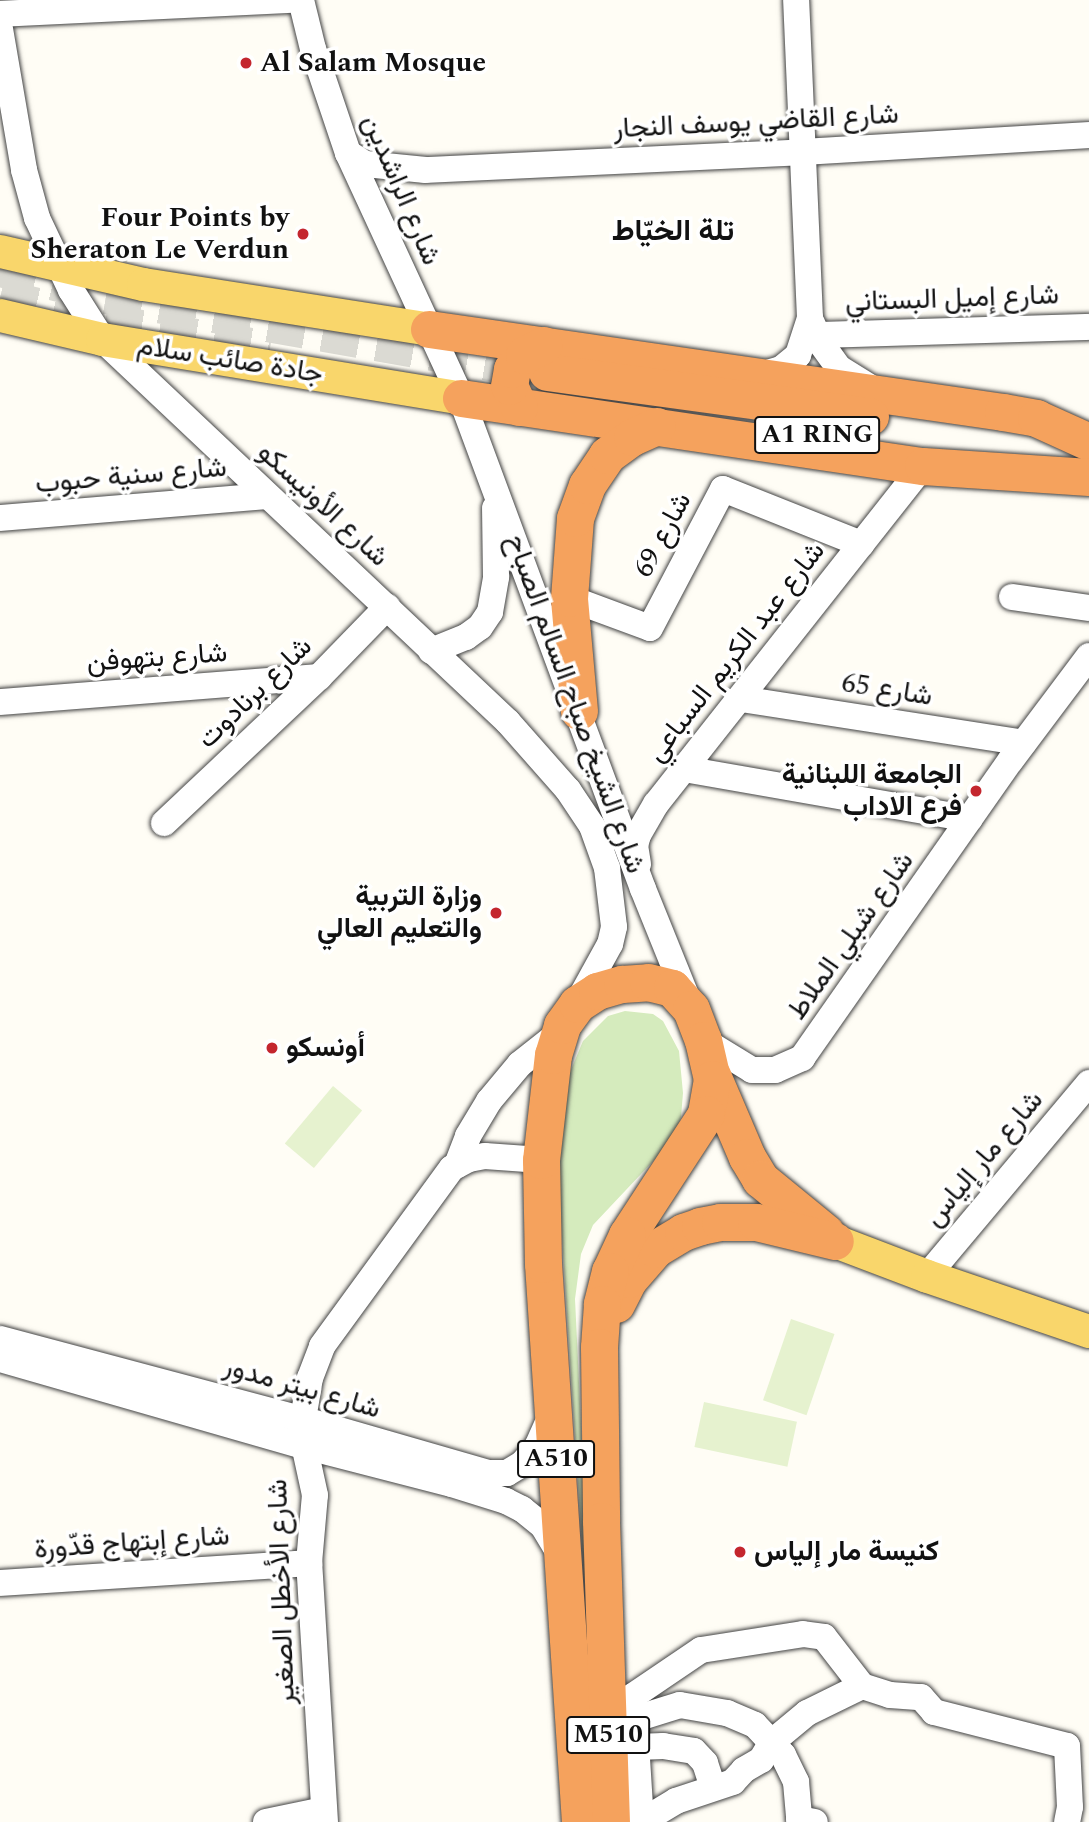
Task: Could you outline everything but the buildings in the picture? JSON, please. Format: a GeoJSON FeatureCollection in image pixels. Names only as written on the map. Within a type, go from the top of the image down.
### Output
{"type":"FeatureCollection","features":[{"type":"Feature","properties":{"kind":"highway"},"geometry":{"type":"LineString","coordinates":[[429,329],[539,380],[657,426],[923,466],[1089,477]]}},
{"type":"Feature","properties":{"kind":"highway"},"geometry":{"type":"LineString","coordinates":[[461,398],[539,380],[760,375],[1036,418],[1089,444]]}},
{"type":"Feature","properties":{"kind":"highway","name":"A1 RING"},"geometry":{"type":"LineString","coordinates":[[539,380],[1089,444]]}},
{"type":"Feature","properties":{"kind":"highway","name":"A1 RING"},"geometry":{"type":"LineString","coordinates":[[539,380],[1089,477]]}},
{"type":"Feature","properties":{"kind":"highway"},"geometry":{"type":"LineString","coordinates":[[579,711],[569,598],[575,518],[587,485],[607,456],[626,441],[657,426]]}},
{"type":"Feature","properties":{"kind":"highway"},"geometry":{"type":"LineString","coordinates":[[568,1019],[609,987],[648,982],[672,988],[701,1036],[747,1157],[760,1179],[835,1241]]}},
{"type":"Feature","properties":{"kind":"highway","name":"A510"},"geometry":{"type":"LineString","coordinates":[[567,1653],[543,1264],[541,1160],[568,1019]]}},
{"type":"Feature","properties":{"kind":"highway","name":"A510"},"geometry":{"type":"LineString","coordinates":[[604,1647],[599,1347],[605,1286],[635,1222],[706,1114],[701,1036]]}},
{"type":"Feature","properties":{"kind":"highway"},"geometry":{"type":"LineString","coordinates":[[599,1347],[629,1279],[655,1249],[683,1232],[739,1221],[835,1241]]}},
{"type":"Feature","properties":{"kind":"highway"},"geometry":{"type":"LineString","coordinates":[[604,1647],[625,1730],[632,1822]]}},
{"type":"Feature","properties":{"kind":"highway","name":"M510"},"geometry":{"type":"LineString","coordinates":[[604,1647],[611,1822]]}},
{"type":"Feature","properties":{"kind":"highway"},"geometry":{"type":"LineString","coordinates":[[563,1822],[559,1732],[567,1653]]}},
{"type":"Feature","properties":{"kind":"highway","name":"M510"},"geometry":{"type":"LineString","coordinates":[[567,1653],[580,1822]]}},
{"type":"Feature","properties":{"kind":"main road"},"geometry":{"type":"LineString","coordinates":[[0,251],[59,267],[143,284],[429,329]]}},
{"type":"Feature","properties":{"kind":"main road","name":"جادة صائب سلام"},"geometry":{"type":"LineString","coordinates":[[0,315],[102,339],[461,398]]}},
{"type":"Feature","properties":{"kind":"main road"},"geometry":{"type":"LineString","coordinates":[[835,1241],[927,1276],[1089,1331]]}},
{"type":"Feature","properties":{"kind":"street"},"geometry":{"type":"LineString","coordinates":[[0,14],[290,0]]}},
{"type":"Feature","properties":{"kind":"street","name":"شارع الراشدين"},"geometry":{"type":"LineString","coordinates":[[300,0],[348,153],[461,398]]}},
{"type":"Feature","properties":{"kind":"street"},"geometry":{"type":"LineString","coordinates":[[796,0],[813,327],[839,368],[881,393]]}},
{"type":"Feature","properties":{"kind":"street","name":"شارع الأونيسكو"},"geometry":{"type":"LineString","coordinates":[[0,29],[24,170],[37,218],[59,267],[102,339],[387,607],[536,752],[581,808],[601,846],[611,886],[614,927],[610,944],[568,1019]]}},
{"type":"Feature","properties":{"kind":"street","name":"شارع القاضي يوسف النجار"},"geometry":{"type":"LineString","coordinates":[[348,153],[365,164],[426,170],[1089,135]]}},
{"type":"Feature","properties":{"kind":"street","name":"شارع القاضي يوسف النجار"},"geometry":{"type":"LineString","coordinates":[[373,212],[384,190],[397,177],[426,170]]}},
{"type":"Feature","properties":{"kind":"street"},"geometry":{"type":"LineString","coordinates":[[760,375],[781,369],[798,355],[813,327]]}},
{"type":"Feature","properties":{"kind":"street","name":"شارع إميل البستاني"},"geometry":{"type":"LineString","coordinates":[[813,327],[1089,327]]}},
{"type":"Feature","properties":{"kind":"street","name":"شارع الشيخ صباح السالم الصباح"},"geometry":{"type":"LineString","coordinates":[[461,398],[643,890],[701,1036]]}},
{"type":"Feature","properties":{"kind":"street","name":"شارع عبد الكريم السباعي"},"geometry":{"type":"LineString","coordinates":[[643,890],[635,846],[638,835],[656,804],[923,466]]}},
{"type":"Feature","properties":{"kind":"street"},"geometry":{"type":"LineString","coordinates":[[431,651],[466,637],[480,627],[490,612],[496,555],[493,480]]}},
{"type":"Feature","properties":{"kind":"street","name":"شارع 69"},"geometry":{"type":"LineString","coordinates":[[569,598],[650,628],[723,489],[861,544]]}},
{"type":"Feature","properties":{"kind":"street","name":"شارع سنية حبوب"},"geometry":{"type":"LineString","coordinates":[[0,518],[266,496]]}},
{"type":"Feature","properties":{"kind":"street"},"geometry":{"type":"LineString","coordinates":[[1012,597],[1089,608]]}},
{"type":"Feature","properties":{"kind":"street","name":"شارع برنادوت"},"geometry":{"type":"LineString","coordinates":[[164,823],[319,677],[387,607]]}},
{"type":"Feature","properties":{"kind":"street","name":"شارع شبلي الملاط"},"geometry":{"type":"LineString","coordinates":[[701,1036],[742,1066],[763,1071],[794,1064],[809,1051],[970,819],[1089,656]]}},
{"type":"Feature","properties":{"kind":"street","name":"شارع بتهوفن"},"geometry":{"type":"LineString","coordinates":[[2,702],[319,677]]}},
{"type":"Feature","properties":{"kind":"street","name":"شارع 65"},"geometry":{"type":"LineString","coordinates":[[741,699],[1024,743]]}},
{"type":"Feature","properties":{"kind":"street"},"geometry":{"type":"LineString","coordinates":[[684,769],[970,819]]}},
{"type":"Feature","properties":{"kind":"street"},"geometry":{"type":"LineString","coordinates":[[457,1165],[468,1136],[489,1101],[520,1064],[568,1019]]}},
{"type":"Feature","properties":{"kind":"street","name":"شارع مار إلياس"},"geometry":{"type":"LineString","coordinates":[[927,1276],[1089,1083]]}},
{"type":"Feature","properties":{"kind":"street"},"geometry":{"type":"LineString","coordinates":[[457,1165],[469,1159],[495,1155],[541,1160]]}},
{"type":"Feature","properties":{"kind":"street","name":"شارع الأخطل الصغير"},"geometry":{"type":"LineString","coordinates":[[325,1816],[309,1563],[315,1495],[301,1419],[310,1378],[322,1346],[445,1176],[457,1165]]}},
{"type":"Feature","properties":{"kind":"street","name":"شارع بيتر مدور"},"geometry":{"type":"LineString","coordinates":[[0,1339],[222,1410],[304,1446],[453,1484],[506,1502],[522,1509],[543,1526],[561,1555]]}},
{"type":"Feature","properties":{"kind":"street","name":"شارع بيتر مدور"},"geometry":{"type":"LineString","coordinates":[[0,1359],[222,1410],[301,1419],[451,1465],[495,1474],[514,1471],[530,1457],[553,1409]]}},
{"type":"Feature","properties":{"kind":"street","name":"شارع إبتهاج قدّورة"},"geometry":{"type":"LineString","coordinates":[[0,1583],[309,1563]]}},
{"type":"Feature","properties":{"kind":"street"},"geometry":{"type":"LineString","coordinates":[[862,1686],[807,1713],[772,1742],[761,1760],[744,1770],[733,1782],[676,1801],[641,1822],[633,1696],[701,1650],[803,1634],[824,1637],[862,1686],[890,1695],[921,1697],[934,1712],[1067,1746],[1070,1807],[1067,1822]]}},
{"type":"Feature","properties":{"kind":"street"},"geometry":{"type":"LineString","coordinates":[[635,1719],[680,1705],[736,1717],[755,1725],[783,1755],[796,1782],[799,1819],[815,1822]]}},
{"type":"Feature","properties":{"kind":"street"},"geometry":{"type":"LineString","coordinates":[[637,1747],[663,1746],[694,1751],[705,1763],[713,1787]]}},
{"type":"Feature","properties":{"kind":"street"},"geometry":{"type":"LineString","coordinates":[[265,1822],[325,1816]]}},
{"type":"Feature","properties":{"kind":"green space"},"geometry":{"type":"Polygon","coordinates":[[[625,1011],[653,1014],[663,1021],[679,1051],[683,1093],[681,1117],[674,1139],[593,1225],[581,1254],[575,1299],[600,1822],[559,1190],[559,1129],[568,1077],[583,1041],[608,1016],[625,1011]]]}},
{"type":"Feature","properties":{"kind":"green space"},"geometry":{"type":"Polygon","coordinates":[[[333,1086],[362,1110],[314,1168],[285,1143],[333,1086]]]}},
{"type":"Feature","properties":{"kind":"green space"},"geometry":{"type":"Polygon","coordinates":[[[791,1319],[834,1334],[806,1415],[763,1400],[791,1319]]]}},
{"type":"Feature","properties":{"kind":"green space"},"geometry":{"type":"Polygon","coordinates":[[[704,1402],[797,1422],[787,1467],[694,1447],[704,1402]]]}},
{"type":"Feature","properties":{"kind":"tunnel"},"geometry":{"type":"LineString","coordinates":[[0,268],[106,295],[543,371]]}},
{"type":"Feature","properties":{"kind":"tunnel"},"geometry":{"type":"LineString","coordinates":[[0,297],[105,322],[270,349]]}},
{"type":"Feature","properties":{"kind":"place","name":"Al Salam Mosque"},"geometry":{"type":"Point","coordinates":[246,63]}},
{"type":"Feature","properties":{"kind":"place","name":"Four Points by Sheraton Le Verdun"},"geometry":{"type":"Point","coordinates":[303,234]}},
{"type":"Feature","properties":{"kind":"place","name":"الجامعة اللبنانية فرع الاداب"},"geometry":{"type":"Point","coordinates":[976,791]}},
{"type":"Feature","properties":{"kind":"place","name":"وزارة التربية والتعليم العالي"},"geometry":{"type":"Point","coordinates":[496,913]}},
{"type":"Feature","properties":{"kind":"place","name":"أونسكو"},"geometry":{"type":"Point","coordinates":[272,1048]}},
{"type":"Feature","properties":{"kind":"place","name":"كنيسة مار إلياس"},"geometry":{"type":"Point","coordinates":[740,1552]}},
{"type":"Feature","properties":{"kind":"district","name":"تلة الخيّاط"},"geometry":{"type":"Point","coordinates":[673,231]}}]}
